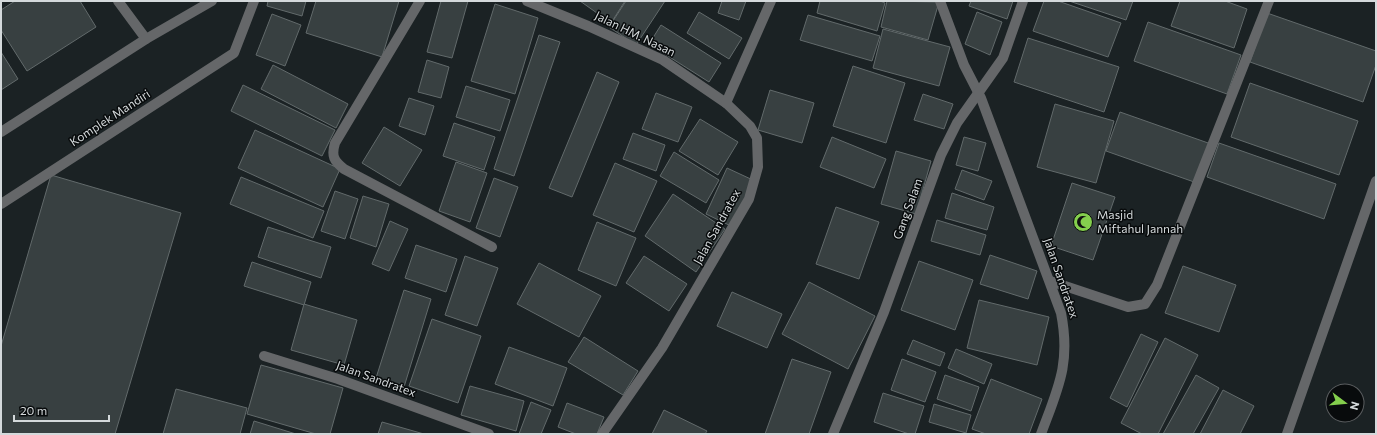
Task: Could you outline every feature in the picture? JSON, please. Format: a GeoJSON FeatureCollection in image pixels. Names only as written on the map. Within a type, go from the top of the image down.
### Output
{"type":"FeatureCollection","features":[{"type":"Feature","properties":{"kind":"street"},"geometry":{"type":"LineString","coordinates":[[118,1],[146,39]]}},
{"type":"Feature","properties":{"kind":"street"},"geometry":{"type":"LineString","coordinates":[[1,132],[146,39],[212,1]]}},
{"type":"Feature","properties":{"kind":"street","name":"Komplek Mandiri"},"geometry":{"type":"LineString","coordinates":[[1,204],[234,53],[254,1]]}},
{"type":"Feature","properties":{"kind":"street"},"geometry":{"type":"LineString","coordinates":[[420,1],[335,143],[332,155],[336,162],[344,169],[492,247]]}},
{"type":"Feature","properties":{"kind":"street","name":"Jalan HM. Nasan"},"geometry":{"type":"LineString","coordinates":[[527,1],[588,26],[663,60],[726,103]]}},
{"type":"Feature","properties":{"kind":"street"},"geometry":{"type":"LineString","coordinates":[[726,103],[771,1]]}},
{"type":"Feature","properties":{"kind":"street","name":"Jalan Sandratex"},"geometry":{"type":"LineString","coordinates":[[940,1],[964,65],[978,93],[1061,313],[1066,349],[1064,367],[1041,434]]}},
{"type":"Feature","properties":{"kind":"street","name":"Gang Salam"},"geometry":{"type":"LineString","coordinates":[[833,434],[884,312],[941,155],[957,123],[1003,58],[1023,1]]}},
{"type":"Feature","properties":{"kind":"street"},"geometry":{"type":"LineString","coordinates":[[1050,281],[1128,307],[1145,304],[1152,296],[1269,1]]}},
{"type":"Feature","properties":{"kind":"street","name":"Jalan Sandratex"},"geometry":{"type":"LineString","coordinates":[[602,434],[662,348],[749,199],[758,167],[757,138],[750,126],[726,103]]}},
{"type":"Feature","properties":{"kind":"street"},"geometry":{"type":"LineString","coordinates":[[1287,434],[1376,181]]}},
{"type":"Feature","properties":{"kind":"street","name":"Jalan Sandratex"},"geometry":{"type":"LineString","coordinates":[[264,356],[338,379],[478,432],[489,434]]}},
{"type":"Feature","properties":{"kind":"building"},"geometry":{"type":"Polygon","coordinates":[[[15,1],[80,1],[96,27],[27,71],[1,30],[1,10],[15,1]]]}},
{"type":"Feature","properties":{"kind":"building"},"geometry":{"type":"Polygon","coordinates":[[[268,1],[306,1],[302,16],[267,6],[268,1]]]}},
{"type":"Feature","properties":{"kind":"building"},"geometry":{"type":"Polygon","coordinates":[[[316,1],[399,1],[382,57],[306,33],[316,1]]]}},
{"type":"Feature","properties":{"kind":"building"},"geometry":{"type":"Polygon","coordinates":[[[441,1],[468,1],[452,58],[427,52],[441,1]]]}},
{"type":"Feature","properties":{"kind":"building"},"geometry":{"type":"Polygon","coordinates":[[[580,1],[625,1],[611,23],[580,1]]]}},
{"type":"Feature","properties":{"kind":"building"},"geometry":{"type":"Polygon","coordinates":[[[626,1],[665,1],[636,45],[609,27],[626,1]]]}},
{"type":"Feature","properties":{"kind":"building"},"geometry":{"type":"Polygon","coordinates":[[[722,1],[746,1],[739,20],[718,13],[722,1]]]}},
{"type":"Feature","properties":{"kind":"building"},"geometry":{"type":"Polygon","coordinates":[[[820,1],[880,1],[885,3],[877,31],[817,13],[820,1]]]}},
{"type":"Feature","properties":{"kind":"building"},"geometry":{"type":"Polygon","coordinates":[[[887,1],[939,2],[928,40],[881,27],[887,1]]]}},
{"type":"Feature","properties":{"kind":"building"},"geometry":{"type":"Polygon","coordinates":[[[971,1],[1013,1],[1007,19],[969,6],[971,1]]]}},
{"type":"Feature","properties":{"kind":"building"},"geometry":{"type":"Polygon","coordinates":[[[1044,1],[1058,1],[1121,23],[1108,57],[1033,31],[1044,1]]]}},
{"type":"Feature","properties":{"kind":"building"},"geometry":{"type":"Polygon","coordinates":[[[1069,1],[1133,1],[1126,20],[1069,1]]]}},
{"type":"Feature","properties":{"kind":"building"},"geometry":{"type":"Polygon","coordinates":[[[1180,1],[1225,1],[1247,9],[1234,48],[1171,26],[1180,1]]]}},
{"type":"Feature","properties":{"kind":"building"},"geometry":{"type":"Polygon","coordinates":[[[495,4],[538,18],[515,94],[471,81],[495,4]]]}},
{"type":"Feature","properties":{"kind":"building"},"geometry":{"type":"Polygon","coordinates":[[[699,12],[742,38],[729,59],[687,33],[699,12]]]}},
{"type":"Feature","properties":{"kind":"building"},"geometry":{"type":"Polygon","coordinates":[[[977,12],[1002,22],[990,55],[965,44],[977,12]]]}},
{"type":"Feature","properties":{"kind":"building"},"geometry":{"type":"Polygon","coordinates":[[[1267,13],[1376,51],[1376,65],[1363,102],[1250,62],[1267,13]]]}},
{"type":"Feature","properties":{"kind":"building"},"geometry":{"type":"Polygon","coordinates":[[[272,14],[301,25],[285,66],[256,55],[272,14]]]}},
{"type":"Feature","properties":{"kind":"building"},"geometry":{"type":"Polygon","coordinates":[[[808,15],[880,36],[872,61],[800,40],[808,15]]]}},
{"type":"Feature","properties":{"kind":"building"},"geometry":{"type":"Polygon","coordinates":[[[1148,22],[1241,55],[1227,94],[1134,61],[1148,22]]]}},
{"type":"Feature","properties":{"kind":"building"},"geometry":{"type":"Polygon","coordinates":[[[661,25],[721,63],[709,82],[649,44],[661,25]]]}},
{"type":"Feature","properties":{"kind":"building"},"geometry":{"type":"Polygon","coordinates":[[[883,29],[950,47],[939,86],[873,68],[883,29]]]}},
{"type":"Feature","properties":{"kind":"building"},"geometry":{"type":"Polygon","coordinates":[[[539,35],[560,42],[514,176],[494,169],[539,35]]]}},
{"type":"Feature","properties":{"kind":"building"},"geometry":{"type":"Polygon","coordinates":[[[1028,38],[1119,67],[1104,112],[1014,82],[1028,38]]]}},
{"type":"Feature","properties":{"kind":"building"},"geometry":{"type":"Polygon","coordinates":[[[1,52],[18,79],[1,90],[1,52]]]}},
{"type":"Feature","properties":{"kind":"building"},"geometry":{"type":"Polygon","coordinates":[[[427,60],[449,67],[441,98],[418,92],[427,60]]]}},
{"type":"Feature","properties":{"kind":"building"},"geometry":{"type":"Polygon","coordinates":[[[273,65],[348,104],[336,128],[261,89],[273,65]]]}},
{"type":"Feature","properties":{"kind":"building"},"geometry":{"type":"Polygon","coordinates":[[[853,66],[905,83],[886,143],[833,126],[853,66]]]}},
{"type":"Feature","properties":{"kind":"building"},"geometry":{"type":"Polygon","coordinates":[[[597,72],[619,82],[572,197],[549,188],[597,72]]]}},
{"type":"Feature","properties":{"kind":"building"},"geometry":{"type":"Polygon","coordinates":[[[1250,83],[1358,121],[1339,175],[1231,137],[1250,83]]]}},
{"type":"Feature","properties":{"kind":"building"},"geometry":{"type":"Polygon","coordinates":[[[243,85],[335,130],[322,156],[231,111],[243,85]]]}},
{"type":"Feature","properties":{"kind":"building"},"geometry":{"type":"Polygon","coordinates":[[[466,86],[510,100],[500,131],[456,117],[466,86]]]}},
{"type":"Feature","properties":{"kind":"building"},"geometry":{"type":"Polygon","coordinates":[[[770,90],[814,103],[802,143],[758,130],[770,90]]]}},
{"type":"Feature","properties":{"kind":"building"},"geometry":{"type":"Polygon","coordinates":[[[656,93],[692,107],[678,142],[642,129],[656,93]]]}},
{"type":"Feature","properties":{"kind":"building"},"geometry":{"type":"Polygon","coordinates":[[[923,94],[953,104],[944,129],[914,120],[923,94]]]}},
{"type":"Feature","properties":{"kind":"building"},"geometry":{"type":"Polygon","coordinates":[[[409,98],[434,106],[425,135],[399,126],[409,98]]]}},
{"type":"Feature","properties":{"kind":"building"},"geometry":{"type":"Polygon","coordinates":[[[1055,104],[1114,121],[1096,183],[1037,167],[1055,104]]]}},
{"type":"Feature","properties":{"kind":"building"},"geometry":{"type":"Polygon","coordinates":[[[1120,112],[1211,144],[1197,183],[1106,151],[1120,112]]]}},
{"type":"Feature","properties":{"kind":"building"},"geometry":{"type":"Polygon","coordinates":[[[700,119],[738,142],[718,175],[679,151],[700,119]]]}},
{"type":"Feature","properties":{"kind":"building"},"geometry":{"type":"Polygon","coordinates":[[[454,123],[495,137],[484,170],[443,156],[454,123]]]}},
{"type":"Feature","properties":{"kind":"building"},"geometry":{"type":"Polygon","coordinates":[[[384,127],[422,150],[400,186],[362,163],[384,127]]]}},
{"type":"Feature","properties":{"kind":"building"},"geometry":{"type":"Polygon","coordinates":[[[255,130],[340,169],[323,207],[238,168],[255,130]]]}},
{"type":"Feature","properties":{"kind":"building"},"geometry":{"type":"Polygon","coordinates":[[[633,133],[665,145],[656,171],[623,159],[633,133]]]}},
{"type":"Feature","properties":{"kind":"building"},"geometry":{"type":"Polygon","coordinates":[[[832,137],[886,159],[874,188],[820,167],[832,137]]]}},
{"type":"Feature","properties":{"kind":"building"},"geometry":{"type":"Polygon","coordinates":[[[964,137],[986,143],[978,171],[956,165],[964,137]]]}},
{"type":"Feature","properties":{"kind":"building"},"geometry":{"type":"Polygon","coordinates":[[[1219,143],[1336,184],[1324,219],[1207,177],[1219,143]]]}},
{"type":"Feature","properties":{"kind":"building"},"geometry":{"type":"Polygon","coordinates":[[[896,151],[931,161],[916,214],[881,204],[896,151]]]}},
{"type":"Feature","properties":{"kind":"building"},"geometry":{"type":"Polygon","coordinates":[[[674,152],[719,180],[706,203],[660,176],[674,152]]]}},
{"type":"Feature","properties":{"kind":"building"},"geometry":{"type":"Polygon","coordinates":[[[456,162],[487,173],[470,222],[439,211],[456,162]]]}},
{"type":"Feature","properties":{"kind":"building"},"geometry":{"type":"Polygon","coordinates":[[[615,163],[657,181],[634,232],[593,215],[615,163]]]}},
{"type":"Feature","properties":{"kind":"building"},"geometry":{"type":"Polygon","coordinates":[[[727,168],[755,181],[733,227],[706,214],[727,168]]]}},
{"type":"Feature","properties":{"kind":"building"},"geometry":{"type":"Polygon","coordinates":[[[962,170],[992,181],[984,200],[955,189],[962,170]]]}},
{"type":"Feature","properties":{"kind":"building"},"geometry":{"type":"Polygon","coordinates":[[[51,175],[181,213],[115,434],[1,434],[1,346],[51,175]]]}},
{"type":"Feature","properties":{"kind":"building"},"geometry":{"type":"Polygon","coordinates":[[[241,177],[324,211],[313,238],[230,204],[241,177]]]}},
{"type":"Feature","properties":{"kind":"building"},"geometry":{"type":"Polygon","coordinates":[[[494,178],[518,187],[500,237],[476,228],[494,178]]]}},
{"type":"Feature","properties":{"kind":"building","name":"Masjid Miftahul Jannah"},"geometry":{"type":"Polygon","coordinates":[[[1072,183],[1115,197],[1093,260],[1051,246],[1072,183]]]}},
{"type":"Feature","properties":{"kind":"building"},"geometry":{"type":"Polygon","coordinates":[[[335,191],[358,199],[345,239],[321,231],[335,191]]]}},
{"type":"Feature","properties":{"kind":"building"},"geometry":{"type":"Polygon","coordinates":[[[952,193],[994,207],[987,230],[945,218],[952,193]]]}},
{"type":"Feature","properties":{"kind":"building"},"geometry":{"type":"Polygon","coordinates":[[[673,194],[725,229],[696,272],[645,236],[673,194]]]}},
{"type":"Feature","properties":{"kind":"building"},"geometry":{"type":"Polygon","coordinates":[[[363,196],[389,204],[376,247],[350,238],[363,196]]]}},
{"type":"Feature","properties":{"kind":"building"},"geometry":{"type":"Polygon","coordinates":[[[836,207],[879,222],[859,279],[816,264],[836,207]]]}},
{"type":"Feature","properties":{"kind":"building"},"geometry":{"type":"Polygon","coordinates":[[[937,220],[986,235],[980,255],[931,241],[937,220]]]}},
{"type":"Feature","properties":{"kind":"building"},"geometry":{"type":"Polygon","coordinates":[[[390,221],[408,229],[389,271],[372,264],[390,221]]]}},
{"type":"Feature","properties":{"kind":"building"},"geometry":{"type":"Polygon","coordinates":[[[597,222],[636,238],[616,286],[578,270],[597,222]]]}},
{"type":"Feature","properties":{"kind":"building"},"geometry":{"type":"Polygon","coordinates":[[[268,227],[331,247],[321,278],[258,257],[268,227]]]}},
{"type":"Feature","properties":{"kind":"building"},"geometry":{"type":"Polygon","coordinates":[[[416,245],[457,259],[446,292],[405,278],[416,245]]]}},
{"type":"Feature","properties":{"kind":"building"},"geometry":{"type":"Polygon","coordinates":[[[990,255],[1037,271],[1028,299],[980,284],[990,255]]]}},
{"type":"Feature","properties":{"kind":"building"},"geometry":{"type":"Polygon","coordinates":[[[465,256],[498,268],[477,326],[445,315],[465,256]]]}},
{"type":"Feature","properties":{"kind":"building"},"geometry":{"type":"Polygon","coordinates":[[[644,256],[687,284],[669,311],[626,283],[644,256]]]}},
{"type":"Feature","properties":{"kind":"building"},"geometry":{"type":"Polygon","coordinates":[[[919,261],[973,280],[955,330],[901,310],[919,261]]]}},
{"type":"Feature","properties":{"kind":"building"},"geometry":{"type":"Polygon","coordinates":[[[252,262],[311,282],[304,305],[244,286],[252,262]]]}},
{"type":"Feature","properties":{"kind":"building"},"geometry":{"type":"Polygon","coordinates":[[[539,263],[601,296],[579,337],[517,304],[539,263]]]}},
{"type":"Feature","properties":{"kind":"building"},"geometry":{"type":"Polygon","coordinates":[[[1183,266],[1236,285],[1219,332],[1165,313],[1183,266]]]}},
{"type":"Feature","properties":{"kind":"building"},"geometry":{"type":"Polygon","coordinates":[[[809,282],[875,316],[848,369],[782,334],[809,282]]]}},
{"type":"Feature","properties":{"kind":"building"},"geometry":{"type":"Polygon","coordinates":[[[404,290],[431,299],[404,387],[376,378],[404,290]]]}},
{"type":"Feature","properties":{"kind":"building"},"geometry":{"type":"Polygon","coordinates":[[[732,292],[782,314],[767,348],[717,326],[732,292]]]}},
{"type":"Feature","properties":{"kind":"building"},"geometry":{"type":"Polygon","coordinates":[[[979,300],[1049,317],[1037,365],[967,348],[979,300]]]}},
{"type":"Feature","properties":{"kind":"building"},"geometry":{"type":"Polygon","coordinates":[[[304,304],[357,320],[344,365],[291,350],[304,304]]]}},
{"type":"Feature","properties":{"kind":"building"},"geometry":{"type":"Polygon","coordinates":[[[432,319],[481,336],[458,403],[409,386],[432,319]]]}},
{"type":"Feature","properties":{"kind":"building"},"geometry":{"type":"Polygon","coordinates":[[[1141,334],[1158,342],[1127,407],[1110,398],[1141,334]]]}},
{"type":"Feature","properties":{"kind":"building"},"geometry":{"type":"Polygon","coordinates":[[[584,337],[638,371],[623,395],[568,362],[584,337]]]}},
{"type":"Feature","properties":{"kind":"building"},"geometry":{"type":"Polygon","coordinates":[[[1165,338],[1198,355],[1158,434],[1142,434],[1121,423],[1165,338]]]}},
{"type":"Feature","properties":{"kind":"building"},"geometry":{"type":"Polygon","coordinates":[[[913,340],[945,353],[940,366],[907,354],[913,340]]]}},
{"type":"Feature","properties":{"kind":"building"},"geometry":{"type":"Polygon","coordinates":[[[509,347],[567,368],[553,406],[495,384],[509,347]]]}},
{"type":"Feature","properties":{"kind":"building"},"geometry":{"type":"Polygon","coordinates":[[[956,349],[992,364],[984,384],[948,368],[956,349]]]}},
{"type":"Feature","properties":{"kind":"building"},"geometry":{"type":"Polygon","coordinates":[[[792,359],[831,372],[809,434],[765,434],[792,359]]]}},
{"type":"Feature","properties":{"kind":"building"},"geometry":{"type":"Polygon","coordinates":[[[902,359],[936,372],[925,402],[891,390],[902,359]]]}},
{"type":"Feature","properties":{"kind":"building"},"geometry":{"type":"Polygon","coordinates":[[[261,365],[343,388],[330,434],[316,434],[247,414],[261,365]]]}},
{"type":"Feature","properties":{"kind":"building"},"geometry":{"type":"Polygon","coordinates":[[[945,375],[979,387],[971,411],[937,399],[945,375]]]}},
{"type":"Feature","properties":{"kind":"building"},"geometry":{"type":"Polygon","coordinates":[[[1196,375],[1219,388],[1193,434],[1163,434],[1196,375]]]}},
{"type":"Feature","properties":{"kind":"building"},"geometry":{"type":"Polygon","coordinates":[[[991,379],[1042,399],[1029,434],[986,434],[972,429],[991,379]]]}},
{"type":"Feature","properties":{"kind":"building"},"geometry":{"type":"Polygon","coordinates":[[[470,386],[524,401],[516,431],[461,415],[470,386]]]}},
{"type":"Feature","properties":{"kind":"building"},"geometry":{"type":"Polygon","coordinates":[[[176,389],[247,408],[240,434],[163,434],[176,389]]]}},
{"type":"Feature","properties":{"kind":"building"},"geometry":{"type":"Polygon","coordinates":[[[1223,390],[1254,406],[1240,434],[1200,434],[1223,390]]]}},
{"type":"Feature","properties":{"kind":"building"},"geometry":{"type":"Polygon","coordinates":[[[883,393],[924,406],[915,434],[909,434],[874,422],[883,393]]]}},
{"type":"Feature","properties":{"kind":"building"},"geometry":{"type":"Polygon","coordinates":[[[531,402],[551,410],[541,434],[519,434],[531,402]]]}},
{"type":"Feature","properties":{"kind":"building"},"geometry":{"type":"Polygon","coordinates":[[[567,403],[604,417],[597,434],[576,434],[558,427],[567,403]]]}},
{"type":"Feature","properties":{"kind":"building"},"geometry":{"type":"Polygon","coordinates":[[[934,404],[971,415],[966,433],[929,422],[934,404]]]}},
{"type":"Feature","properties":{"kind":"building"},"geometry":{"type":"Polygon","coordinates":[[[664,410],[707,431],[705,434],[652,434],[664,410]]]}},
{"type":"Feature","properties":{"kind":"building"},"geometry":{"type":"Polygon","coordinates":[[[254,421],[296,434],[250,434],[254,421]]]}},
{"type":"Feature","properties":{"kind":"building"},"geometry":{"type":"Polygon","coordinates":[[[382,422],[424,434],[378,434],[382,422]]]}},
{"type":"Feature","properties":{"kind":"place","name":"Masjid Miftahul Jannah"},"geometry":{"type":"Point","coordinates":[1083,222]}}]}
